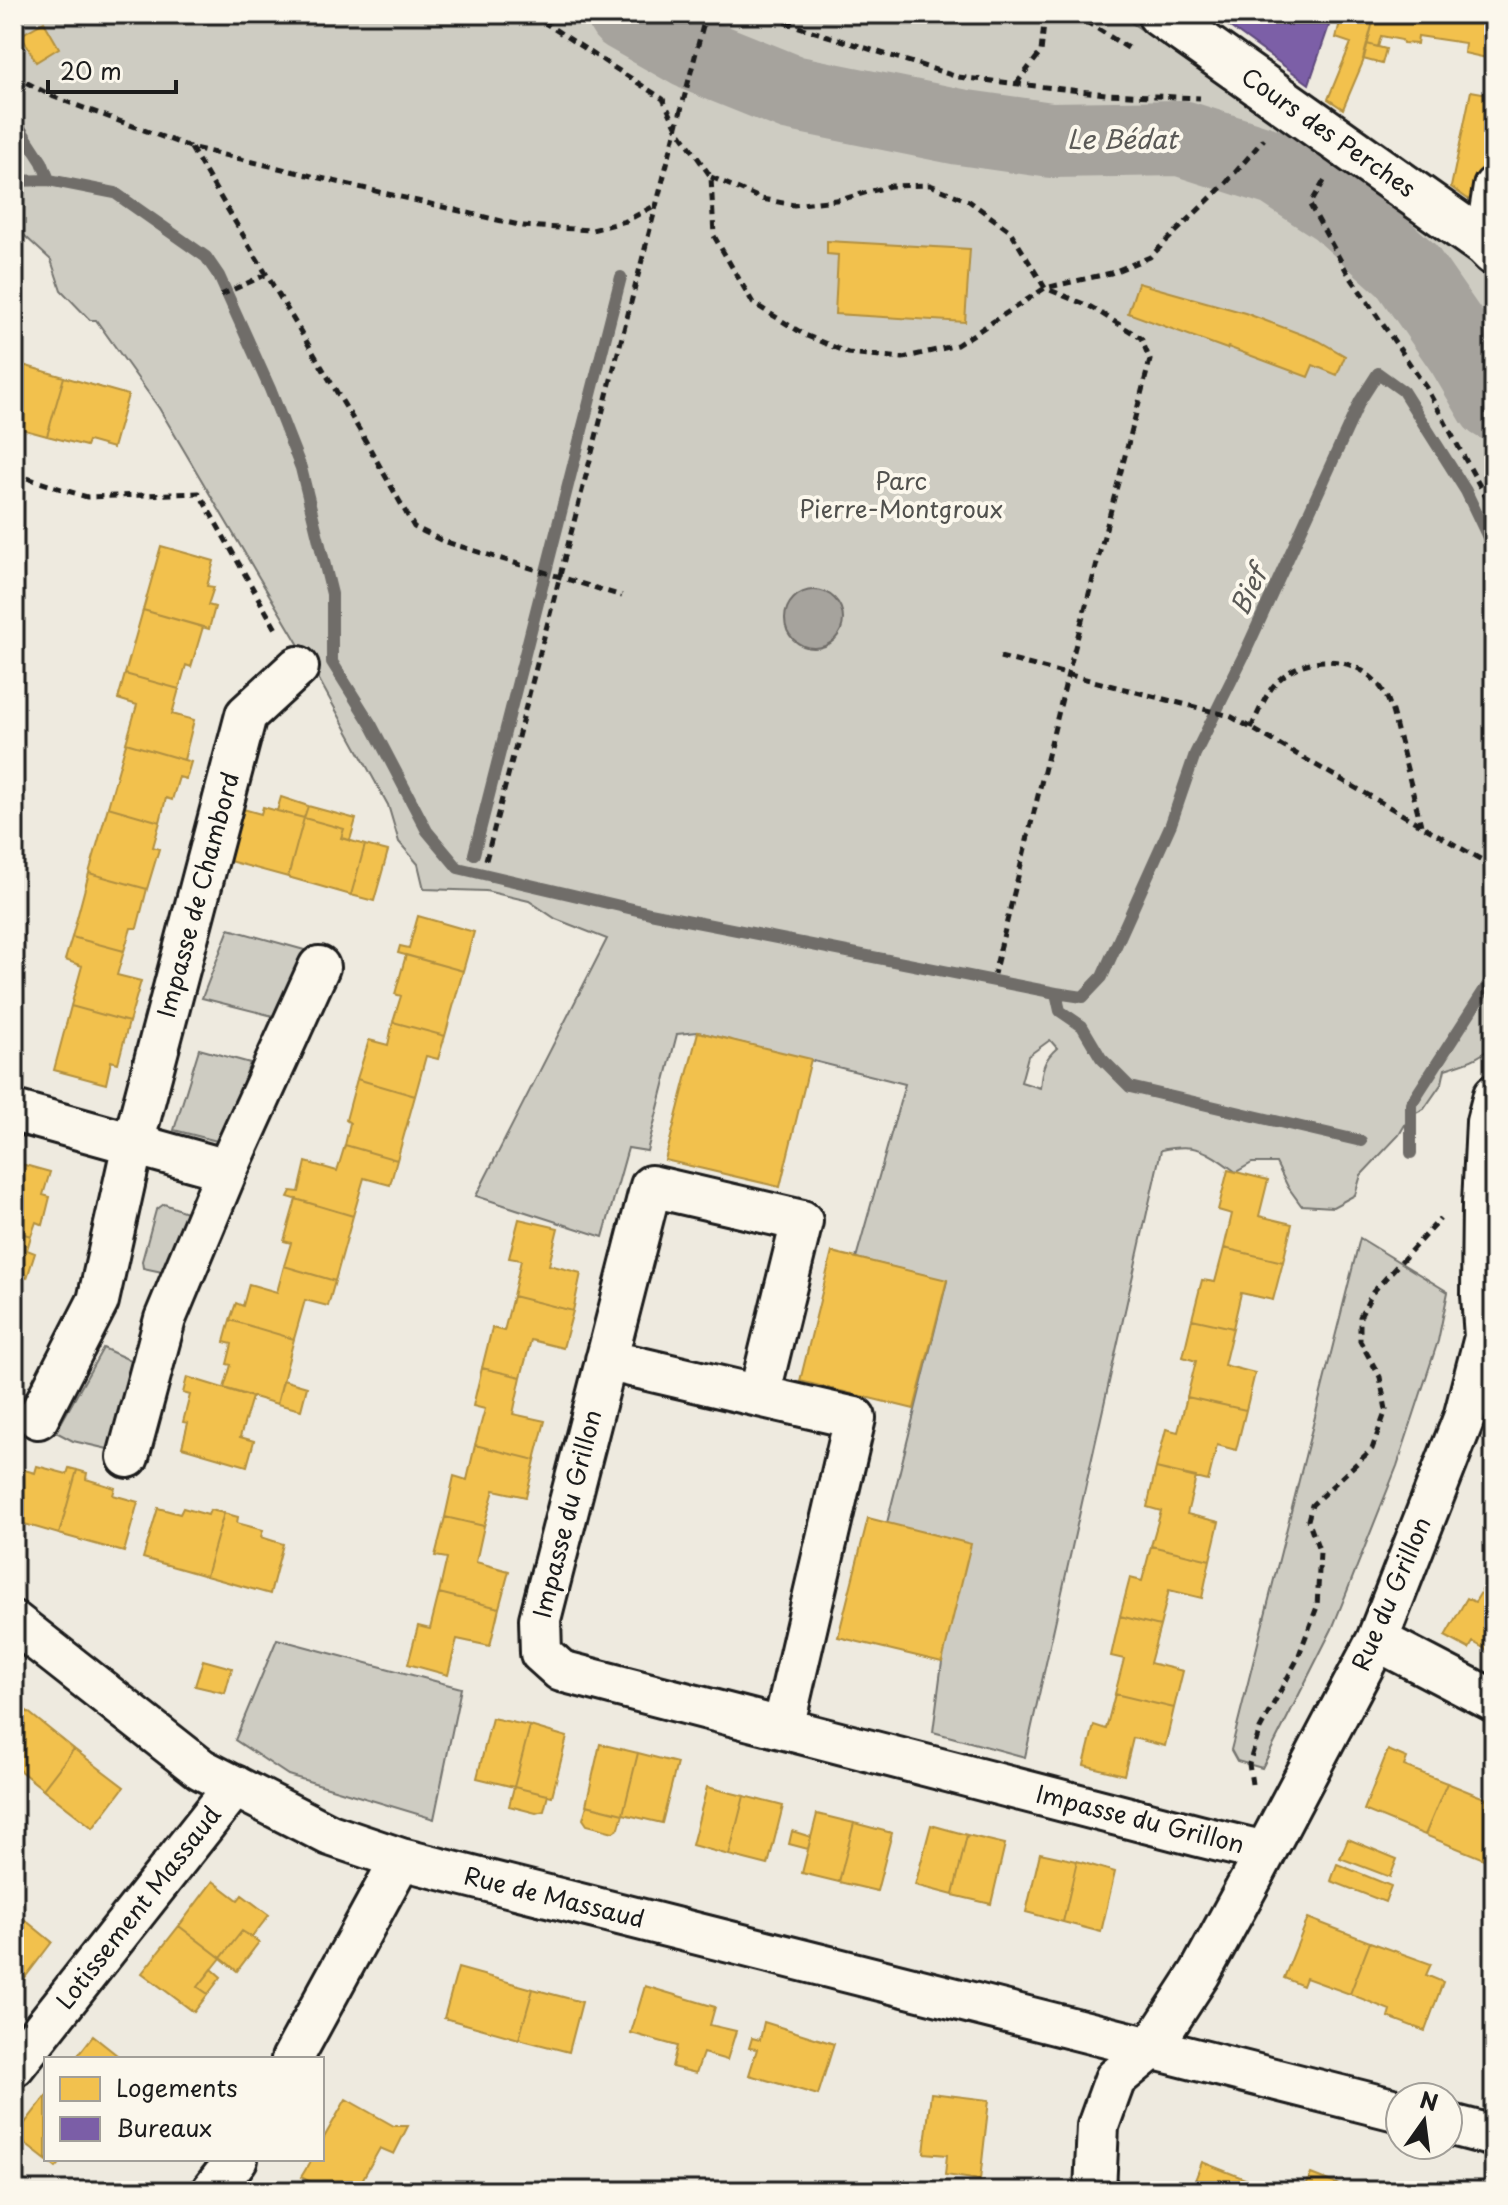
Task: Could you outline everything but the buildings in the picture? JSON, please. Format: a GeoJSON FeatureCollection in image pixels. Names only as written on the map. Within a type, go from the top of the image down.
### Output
{"type":"FeatureCollection","features":[{"type":"Feature","properties":{"kind":"street","name":"Cours des Perches"},"geometry":{"type":"LineString","coordinates":[[1160,14],[1489,248]]}},
{"type":"Feature","properties":{"kind":"street"},"geometry":{"type":"LineString","coordinates":[[1489,248],[1494,187]]}},
{"type":"Feature","properties":{"kind":"street","name":"Impasse de Chambord"},"geometry":{"type":"LineString","coordinates":[[38,1418],[98,1301],[133,1144],[246,715],[298,667]]}},
{"type":"Feature","properties":{"kind":"street"},"geometry":{"type":"LineString","coordinates":[[128,1457],[165,1319],[227,1170],[319,967]]}},
{"type":"Feature","properties":{"kind":"street","name":"Rue du Grillon"},"geometry":{"type":"LineString","coordinates":[[1095,2191],[1098,2126],[1115,2079],[1150,2050],[1200,1973],[1377,1640],[1464,1418],[1485,1337],[1482,1295],[1485,1169],[1487,1122],[1494,1095]]}},
{"type":"Feature","properties":{"kind":"street"},"geometry":{"type":"LineString","coordinates":[[14,1111],[227,1170]]}},
{"type":"Feature","properties":{"kind":"street","name":"Impasse du Grillon"},"geometry":{"type":"LineString","coordinates":[[759,1396],[802,1221],[651,1186],[540,1619],[541,1653],[561,1671],[1265,1852]]}},
{"type":"Feature","properties":{"kind":"street"},"geometry":{"type":"LineString","coordinates":[[606,1360],[855,1418],[783,1728]]}},
{"type":"Feature","properties":{"kind":"street","name":"Rue de Massaud"},"geometry":{"type":"LineString","coordinates":[[14,1622],[201,1769],[330,1835],[401,1859],[1384,2107]]}},
{"type":"Feature","properties":{"kind":"street"},"geometry":{"type":"LineString","coordinates":[[1377,1640],[1494,1701]]}},
{"type":"Feature","properties":{"kind":"street","name":"Lotissement Massaud"},"geometry":{"type":"LineString","coordinates":[[14,2066],[235,1786]]}},
{"type":"Feature","properties":{"kind":"street"},"geometry":{"type":"LineString","coordinates":[[293,2057],[401,1859]]}},
{"type":"Feature","properties":{"kind":"street"},"geometry":{"type":"LineString","coordinates":[[1464,2128],[1494,2136]]}},
{"type":"Feature","properties":{"kind":"street"},"geometry":{"type":"LineString","coordinates":[[213,2191],[236,2161]]}},
{"type":"Feature","properties":{"kind":"path"},"geometry":{"type":"LineString","coordinates":[[531,14],[663,99],[677,128],[711,177],[714,236],[753,303],[805,335],[848,353],[903,358],[957,345],[1045,288],[1111,273],[1150,257],[1227,182],[1264,139],[1253,131]]}},
{"type":"Feature","properties":{"kind":"path"},"geometry":{"type":"LineString","coordinates":[[486,860],[556,576],[706,14]]}},
{"type":"Feature","properties":{"kind":"path"},"geometry":{"type":"LineString","coordinates":[[758,14],[958,77],[1106,94],[1206,98]]}},
{"type":"Feature","properties":{"kind":"path"},"geometry":{"type":"LineString","coordinates":[[791,25],[792,14]]}},
{"type":"Feature","properties":{"kind":"path"},"geometry":{"type":"LineString","coordinates":[[1015,84],[1041,52],[1045,14]]}},
{"type":"Feature","properties":{"kind":"path"},"geometry":{"type":"LineString","coordinates":[[14,76],[54,97],[190,147],[523,226],[592,230],[626,221],[654,205]]}},
{"type":"Feature","properties":{"kind":"path"},"geometry":{"type":"LineString","coordinates":[[190,147],[414,527],[443,541],[622,596]]}},
{"type":"Feature","properties":{"kind":"path"},"geometry":{"type":"LineString","coordinates":[[1330,168],[1310,205],[1347,272],[1427,389],[1494,512]]}},
{"type":"Feature","properties":{"kind":"path"},"geometry":{"type":"LineString","coordinates":[[711,177],[762,199],[794,205],[843,199],[890,186],[930,185],[969,201],[1010,231],[1045,288],[1091,307],[1141,338],[1150,360],[994,974]]}},
{"type":"Feature","properties":{"kind":"path"},"geometry":{"type":"LineString","coordinates":[[221,295],[265,275]]}},
{"type":"Feature","properties":{"kind":"path"},"geometry":{"type":"LineString","coordinates":[[14,474],[87,497],[199,493],[298,667]]}},
{"type":"Feature","properties":{"kind":"path"},"geometry":{"type":"LineString","coordinates":[[1000,657],[1230,716],[1494,867]]}},
{"type":"Feature","properties":{"kind":"path"},"geometry":{"type":"LineString","coordinates":[[1251,728],[1271,688],[1289,672],[1309,662],[1329,660],[1348,664],[1366,673],[1377,683],[1391,707],[1422,826]]}},
{"type":"Feature","properties":{"kind":"path"},"geometry":{"type":"LineString","coordinates":[[1265,1852],[1249,1764],[1260,1729],[1297,1660],[1317,1607],[1320,1552],[1308,1520],[1312,1505],[1372,1449],[1386,1410],[1380,1377],[1360,1341],[1360,1317],[1373,1292],[1485,1169]]}},
{"type":"Feature","properties":{"kind":"green space","name":"Parc Pierre-Montgroux"},"geometry":{"type":"Polygon","coordinates":[[[14,14],[1119,14],[1483,268],[1494,285],[1494,1042],[1478,1056],[1445,1069],[1442,1083],[1424,1109],[1410,1116],[1399,1135],[1361,1175],[1355,1195],[1333,1207],[1301,1205],[1276,1163],[1252,1163],[1236,1172],[1201,1150],[1184,1147],[1161,1150],[1025,1757],[933,1732],[942,1662],[887,1523],[947,1281],[856,1258],[905,1084],[698,1032],[677,1034],[647,1151],[628,1148],[603,1237],[476,1196],[607,939],[556,919],[529,901],[486,891],[424,889],[418,864],[399,842],[388,805],[316,674],[159,408],[96,320],[90,320],[61,290],[51,260],[14,226],[14,14]],[[1050,1040],[1028,1056],[1021,1082],[1040,1088],[1044,1066],[1057,1048],[1050,1040]]]}},
{"type":"Feature","properties":{"kind":"green space"},"geometry":{"type":"Polygon","coordinates":[[[229,929],[308,951],[281,1018],[202,998],[229,929]]]}},
{"type":"Feature","properties":{"kind":"green space"},"geometry":{"type":"Polygon","coordinates":[[[199,1049],[250,1063],[221,1142],[174,1130],[199,1049]]]}},
{"type":"Feature","properties":{"kind":"green space"},"geometry":{"type":"Polygon","coordinates":[[[164,1204],[192,1214],[167,1273],[143,1268],[142,1261],[156,1210],[164,1204]]]}},
{"type":"Feature","properties":{"kind":"green space"},"geometry":{"type":"Polygon","coordinates":[[[1360,1238],[1448,1292],[1438,1341],[1397,1466],[1332,1629],[1262,1768],[1237,1761],[1231,1750],[1360,1238]]]}},
{"type":"Feature","properties":{"kind":"green space"},"geometry":{"type":"Polygon","coordinates":[[[103,1348],[143,1366],[108,1449],[73,1441],[56,1432],[103,1348]]]}},
{"type":"Feature","properties":{"kind":"green space"},"geometry":{"type":"Polygon","coordinates":[[[277,1639],[461,1688],[434,1819],[288,1775],[235,1740],[277,1639]]]}},
{"type":"Feature","properties":{"kind":"shaded area"},"geometry":{"type":"Polygon","coordinates":[[[814,590],[835,598],[843,619],[835,640],[814,648],[793,640],[785,619],[793,598],[814,590]]]}},
{"type":"Feature","properties":{"kind":"waterway","name":"Le Bédat"},"geometry":{"type":"LineString","coordinates":[[625,14],[692,52]]}},
{"type":"Feature","properties":{"kind":"waterway","name":"Le Bédat"},"geometry":{"type":"LineString","coordinates":[[698,55],[792,93],[960,127],[1051,140],[1181,138],[1278,169],[1338,208],[1407,270],[1464,352],[1494,403]]}},
{"type":"Feature","properties":{"kind":"waterway"},"geometry":{"type":"LineString","coordinates":[[14,119],[42,162],[49,180]]}},
{"type":"Feature","properties":{"kind":"waterway"},"geometry":{"type":"LineString","coordinates":[[14,181],[49,180],[115,193],[206,257],[219,276],[270,389],[301,468],[332,594],[332,662],[372,726],[427,831],[458,868],[650,913],[1056,993],[1060,1011],[1082,1026],[1101,1058],[1130,1087],[1361,1141]]}},
{"type":"Feature","properties":{"kind":"waterway"},"geometry":{"type":"LineString","coordinates":[[474,854],[621,277]]}},
{"type":"Feature","properties":{"kind":"waterway","name":"Bief"},"geometry":{"type":"LineString","coordinates":[[1056,993],[1083,997],[1102,977],[1171,824],[1195,754],[1244,655],[1360,401],[1378,373],[1403,391],[1466,491],[1494,550]]}},
{"type":"Feature","properties":{"kind":"waterway","name":"Bief"},"geometry":{"type":"LineString","coordinates":[[1411,1153],[1411,1104],[1494,975]]}}]}
